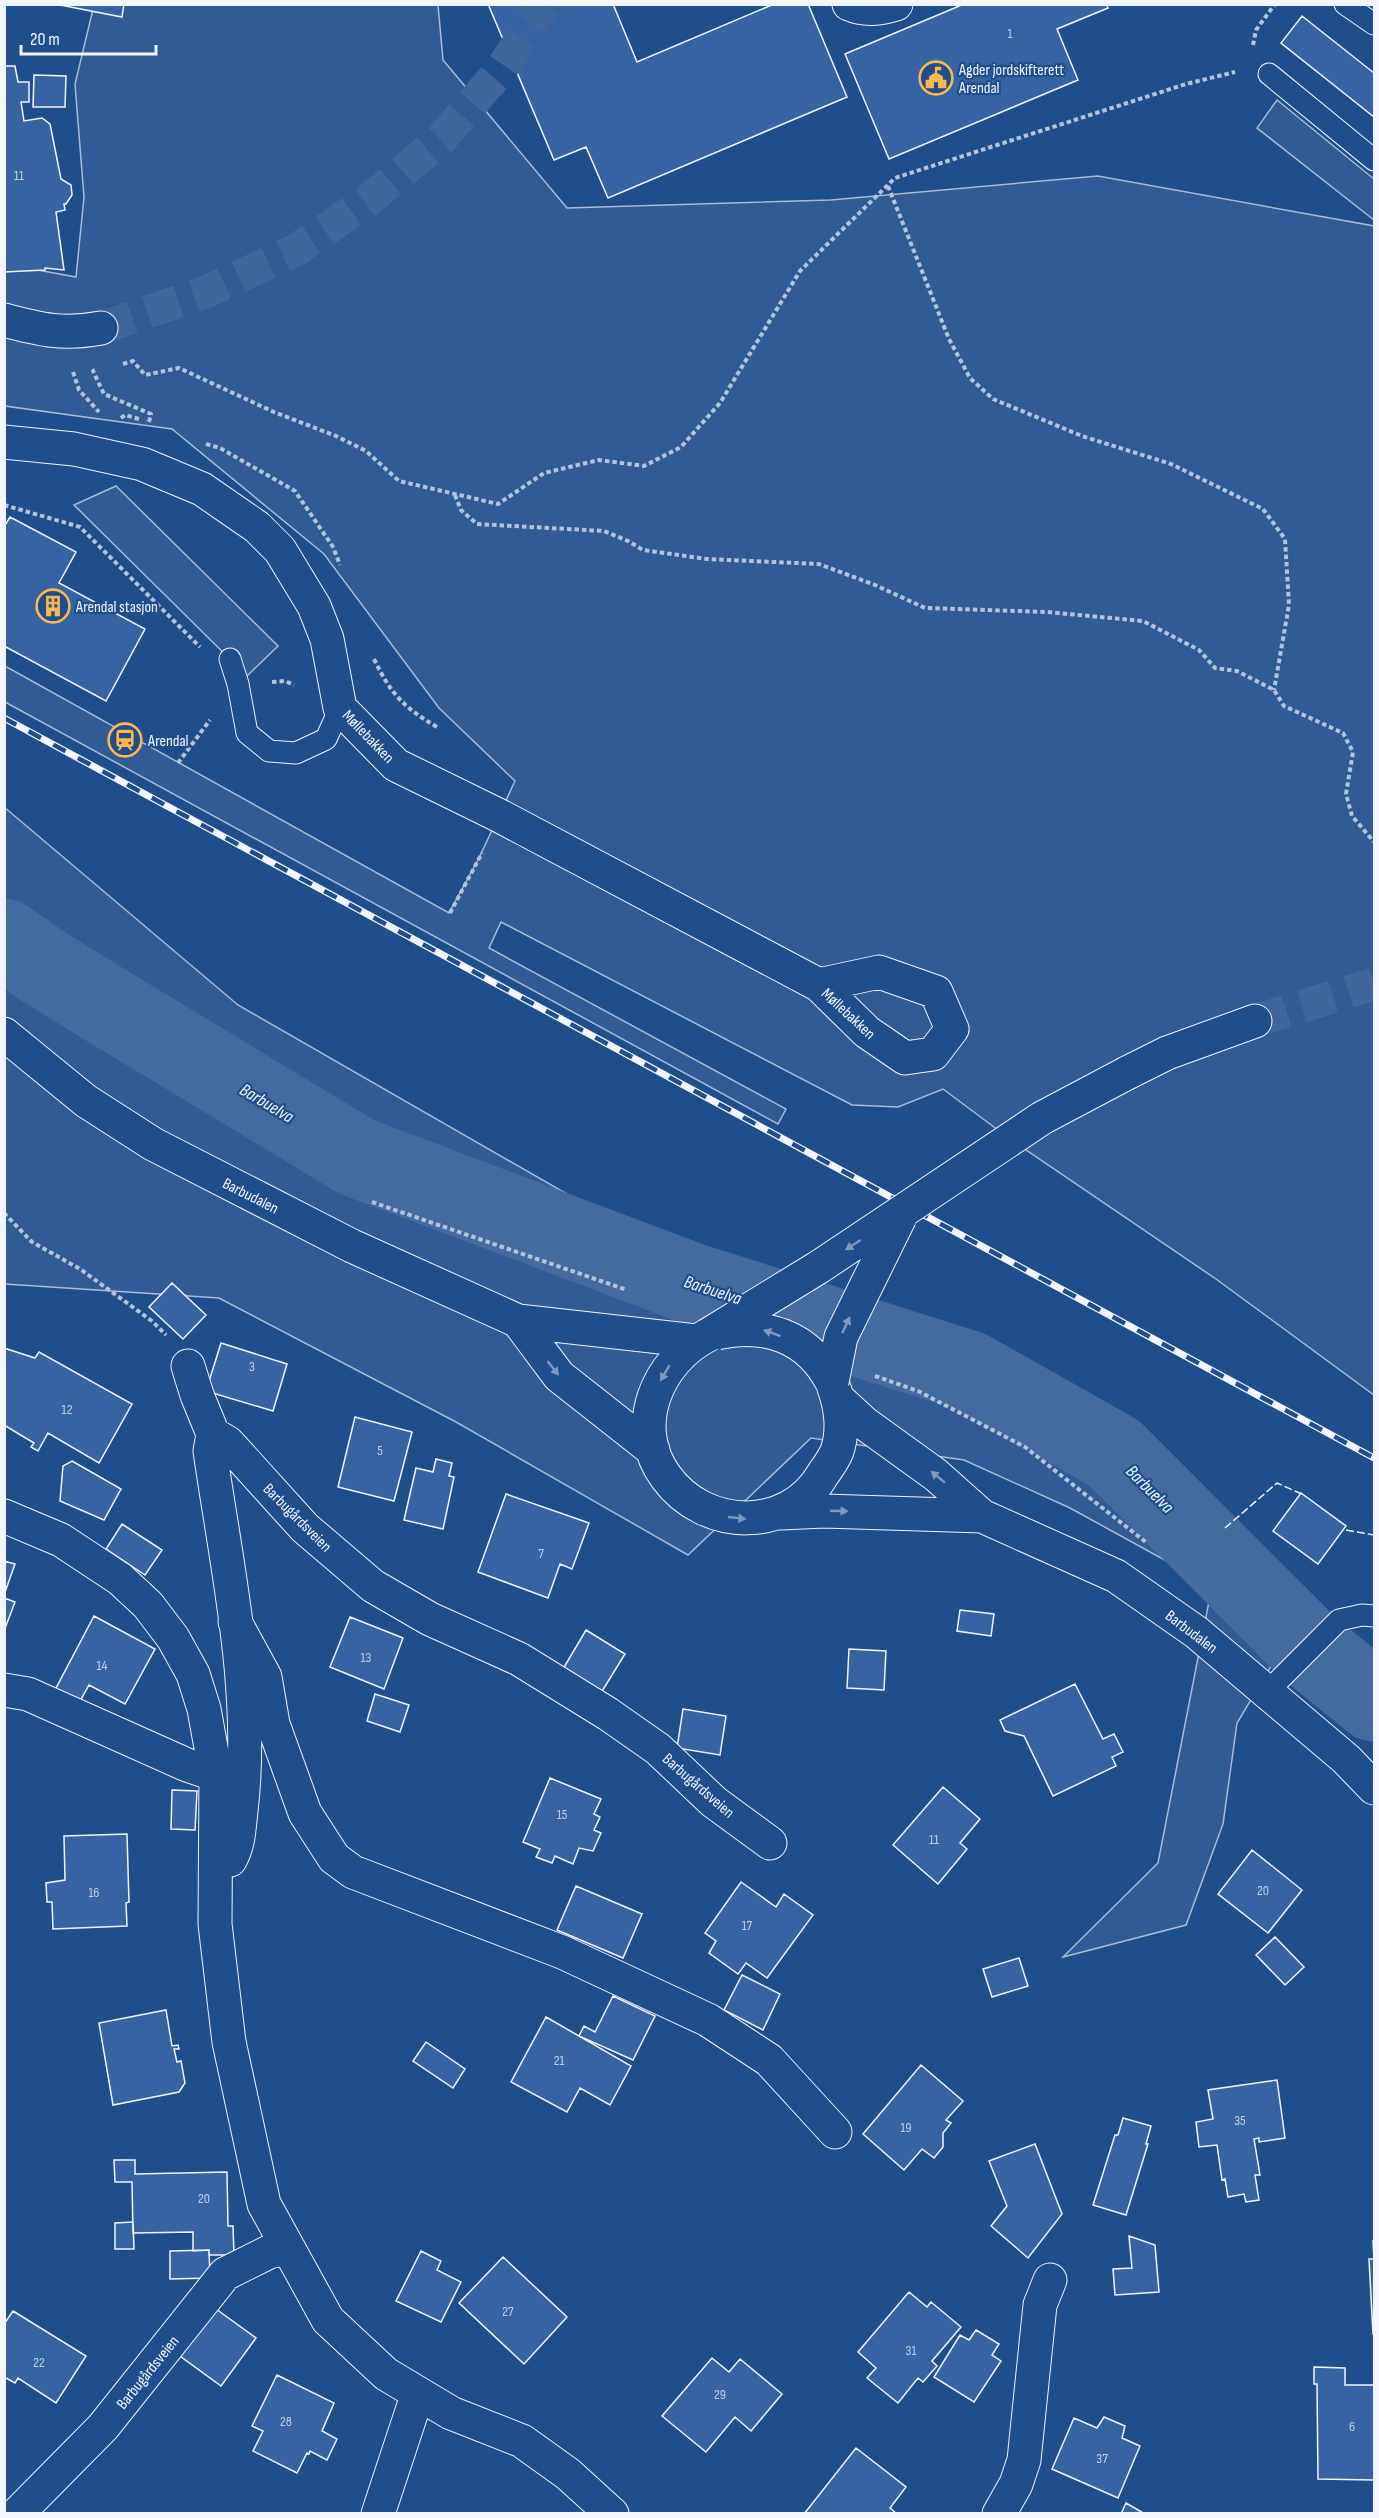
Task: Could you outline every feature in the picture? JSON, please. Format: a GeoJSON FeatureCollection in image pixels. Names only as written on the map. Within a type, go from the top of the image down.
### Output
{"type":"FeatureCollection","features":[{"type":"Feature","properties":{"kind":"street"},"geometry":{"type":"LineString","coordinates":[[849,4],[858,8],[877,10],[896,4]]}},
{"type":"Feature","properties":{"kind":"street"},"geometry":{"type":"LineString","coordinates":[[4,320],[45,332],[83,332],[101,328]]}},
{"type":"Feature","properties":{"kind":"street","name":"Møllebakken"},"geometry":{"type":"LineString","coordinates":[[4,442],[74,448],[142,464],[202,489],[257,526],[280,550],[314,606],[327,639],[340,708],[396,765],[498,815],[819,984]]}},
{"type":"Feature","properties":{"kind":"street"},"geometry":{"type":"LineString","coordinates":[[702,1338],[739,1328],[768,1330],[804,1347],[826,1371],[835,1391],[841,1418],[837,1451],[814,1490],[781,1513],[750,1519],[729,1518],[687,1500],[665,1477],[653,1450],[649,1424],[654,1395],[668,1366],[702,1338],[819,1267],[1042,1118],[1167,1053],[1256,1021]]}},
{"type":"Feature","properties":{"kind":"street","name":"Barbudalen"},"geometry":{"type":"LineString","coordinates":[[4,1034],[86,1101],[153,1144],[352,1246],[518,1322],[702,1338]]}},
{"type":"Feature","properties":{"kind":"street"},"geometry":{"type":"LineString","coordinates":[[835,1391],[841,1337],[902,1213]]}},
{"type":"Feature","properties":{"kind":"street","name":"Barbudalen"},"geometry":{"type":"LineString","coordinates":[[518,1322],[559,1376],[653,1450]]}},
{"type":"Feature","properties":{"kind":"street"},"geometry":{"type":"LineString","coordinates":[[188,1366],[213,1434],[210,1451],[235,1622],[246,1737],[243,1793],[236,1850],[216,1883]]}},
{"type":"Feature","properties":{"kind":"street","name":"Barbudalen"},"geometry":{"type":"LineString","coordinates":[[835,1391],[864,1424],[936,1475],[982,1516],[1116,1576],[1196,1632],[1346,1760],[1374,1788]]}},
{"type":"Feature","properties":{"kind":"street","name":"Barbugårdsveien"},"geometry":{"type":"LineString","coordinates":[[213,1434],[228,1443],[305,1528],[373,1586],[430,1618],[519,1659],[608,1714],[658,1749],[714,1802],[770,1843]]}},
{"type":"Feature","properties":{"kind":"street","name":"Barbudalen"},"geometry":{"type":"LineString","coordinates":[[781,1513],[824,1511],[982,1516]]}},
{"type":"Feature","properties":{"kind":"street"},"geometry":{"type":"LineString","coordinates":[[4,1516],[61,1540],[120,1579],[148,1605],[173,1638],[193,1674],[204,1709],[216,1775],[216,1924],[229,2042],[264,2204],[328,2320],[386,2373],[451,2413],[522,2441],[568,2474],[612,2514]]}},
{"type":"Feature","properties":{"kind":"street"},"geometry":{"type":"LineString","coordinates":[[235,1622],[265,1677],[273,1724],[305,1813],[334,1858],[353,1872],[562,1952],[708,2020],[769,2060],[835,2132]]}},
{"type":"Feature","properties":{"kind":"street"},"geometry":{"type":"LineString","coordinates":[[4,1690],[28,1694],[187,1765],[216,1775]]}},
{"type":"Feature","properties":{"kind":"street","name":"Barbugårdsveien"},"geometry":{"type":"LineString","coordinates":[[17,2514],[103,2427],[225,2274],[269,2252],[286,2247]]}},
{"type":"Feature","properties":{"kind":"street"},"geometry":{"type":"LineString","coordinates":[[999,2514],[1016,2484],[1024,2460],[1040,2305],[1050,2280]]}},
{"type":"Feature","properties":{"kind":"street"},"geometry":{"type":"LineString","coordinates":[[378,2514],[413,2408],[421,2394]]}},
{"type":"Feature","properties":{"kind":"lane"},"geometry":{"type":"LineString","coordinates":[[1345,4],[1374,24]]}},
{"type":"Feature","properties":{"kind":"lane"},"geometry":{"type":"LineString","coordinates":[[1269,74],[1374,160]]}},
{"type":"Feature","properties":{"kind":"lane"},"geometry":{"type":"LineString","coordinates":[[230,659],[238,684],[247,733],[269,751],[296,753],[326,740],[340,708]]}},
{"type":"Feature","properties":{"kind":"lane"},"geometry":{"type":"LineString","coordinates":[[1267,1692],[1339,1620],[1362,1615],[1374,1616]]}},
{"type":"Feature","properties":{"kind":"path"},"geometry":{"type":"LineString","coordinates":[[1253,48],[1256,30],[1275,4]]}},
{"type":"Feature","properties":{"kind":"path"},"geometry":{"type":"LineString","coordinates":[[113,366],[133,361],[146,375],[179,368],[274,412],[336,436],[366,452],[399,481],[498,504],[544,473],[599,460],[644,466],[681,447],[720,403],[800,271],[895,178],[1101,110],[1186,84],[1240,71]]}},
{"type":"Feature","properties":{"kind":"path"},"geometry":{"type":"LineString","coordinates":[[888,185],[949,339],[970,378],[993,399],[1082,436],[1172,464],[1263,509],[1285,539],[1289,605],[1274,690]]}},
{"type":"Feature","properties":{"kind":"path"},"geometry":{"type":"LineString","coordinates":[[71,364],[79,390],[104,417]]}},
{"type":"Feature","properties":{"kind":"path"},"geometry":{"type":"LineString","coordinates":[[103,369],[93,371],[104,394],[151,414],[149,422],[125,414]]}},
{"type":"Feature","properties":{"kind":"path"},"geometry":{"type":"LineString","coordinates":[[455,495],[461,510],[477,524],[604,531],[643,550],[707,559],[819,564],[875,585],[925,608],[1047,612],[1143,621],[1199,650],[1215,668],[1237,671],[1274,690],[1284,706],[1343,733],[1353,752],[1346,794],[1352,816],[1374,842]]}},
{"type":"Feature","properties":{"kind":"path"},"geometry":{"type":"LineString","coordinates":[[4,505],[80,526],[238,684],[285,681],[340,708]]}},
{"type":"Feature","properties":{"kind":"path"},"geometry":{"type":"LineString","coordinates":[[450,913],[479,858]]}},
{"type":"Feature","properties":{"kind":"path"},"geometry":{"type":"LineString","coordinates":[[4,1213],[32,1242],[80,1269],[152,1321],[176,1345],[188,1366]]}},
{"type":"Feature","properties":{"kind":"shaded area"},"geometry":{"type":"Polygon","coordinates":[[[94,5],[438,5],[443,60],[567,208],[831,200],[1098,176],[1374,226],[1374,1395],[1216,1279],[1010,1139],[943,1089],[898,1107],[852,1105],[501,922],[489,948],[786,1109],[778,1124],[5,702],[5,666],[449,913],[479,858],[515,781],[439,708],[324,554],[172,429],[5,406],[5,264],[76,277],[84,197],[75,84],[94,5]]]}},
{"type":"Feature","properties":{"kind":"shaded area"},"geometry":{"type":"Polygon","coordinates":[[[1277,100],[1374,179],[1374,220],[1257,128],[1277,100]]]}},
{"type":"Feature","properties":{"kind":"shaded area"},"geometry":{"type":"Polygon","coordinates":[[[116,486],[278,646],[247,676],[74,505],[116,486]]]}},
{"type":"Feature","properties":{"kind":"shaded area"},"geometry":{"type":"Polygon","coordinates":[[[4,807],[238,1005],[694,1267],[953,1344],[1172,1480],[1303,1613],[1237,1723],[1223,1824],[1186,1925],[1063,1957],[1158,1863],[1212,1586],[1070,1508],[964,1460],[811,1438],[688,1555],[456,1422],[219,1298],[5,1284],[4,807]]]}},
{"type":"Feature","properties":{"kind":"building"},"geometry":{"type":"Polygon","coordinates":[[[55,4],[124,4],[122,17],[55,4]]]}},
{"type":"Feature","properties":{"kind":"building"},"geometry":{"type":"Polygon","coordinates":[[[488,4],[613,4],[637,62],[774,4],[808,4],[847,97],[608,198],[586,147],[554,160],[488,4]]]}},
{"type":"Feature","properties":{"kind":"building"},"geometry":{"type":"Polygon","coordinates":[[[964,4],[1106,4],[1108,8],[1057,29],[1078,80],[889,159],[845,54],[964,4]]]}},
{"type":"Feature","properties":{"kind":"building"},"geometry":{"type":"Polygon","coordinates":[[[1302,16],[1374,73],[1374,117],[1281,43],[1302,16]]]}},
{"type":"Feature","properties":{"kind":"building"},"geometry":{"type":"Polygon","coordinates":[[[4,66],[15,66],[18,82],[29,82],[29,102],[21,102],[24,121],[42,118],[50,124],[61,179],[71,185],[72,195],[64,204],[65,210],[56,212],[64,270],[45,268],[45,270],[4,272],[4,66]]]}},
{"type":"Feature","properties":{"kind":"building"},"geometry":{"type":"Polygon","coordinates":[[[34,75],[66,76],[65,107],[33,107],[34,75]]]}},
{"type":"Feature","properties":{"kind":"building","name":"Arendal stasjon"},"geometry":{"type":"Polygon","coordinates":[[[10,517],[76,552],[59,583],[145,629],[106,701],[4,646],[4,527],[10,517]]]}},
{"type":"Feature","properties":{"kind":"building"},"geometry":{"type":"Polygon","coordinates":[[[172,1283],[206,1315],[183,1339],[149,1307],[172,1283]]]}},
{"type":"Feature","properties":{"kind":"building"},"geometry":{"type":"Polygon","coordinates":[[[221,1343],[287,1364],[273,1411],[206,1391],[221,1343]]]}},
{"type":"Feature","properties":{"kind":"building"},"geometry":{"type":"Polygon","coordinates":[[[4,1348],[35,1358],[39,1352],[132,1404],[99,1463],[48,1433],[38,1451],[31,1447],[34,1443],[4,1425],[4,1348]]]}},
{"type":"Feature","properties":{"kind":"building"},"geometry":{"type":"Polygon","coordinates":[[[355,1417],[412,1432],[394,1501],[338,1487],[355,1417]]]}},
{"type":"Feature","properties":{"kind":"building"},"geometry":{"type":"Polygon","coordinates":[[[436,1459],[452,1463],[449,1476],[454,1477],[443,1529],[404,1520],[416,1468],[433,1472],[436,1459]]]}},
{"type":"Feature","properties":{"kind":"building"},"geometry":{"type":"Polygon","coordinates":[[[72,1461],[121,1489],[104,1520],[60,1501],[63,1466],[72,1461]]]}},
{"type":"Feature","properties":{"kind":"building"},"geometry":{"type":"Polygon","coordinates":[[[1301,1493],[1346,1526],[1318,1564],[1273,1531],[1301,1493]]]}},
{"type":"Feature","properties":{"kind":"building"},"geometry":{"type":"Polygon","coordinates":[[[506,1494],[589,1523],[572,1569],[560,1564],[548,1598],[478,1572],[506,1494]]]}},
{"type":"Feature","properties":{"kind":"building"},"geometry":{"type":"Polygon","coordinates":[[[122,1524],[162,1550],[145,1575],[106,1549],[122,1524]]]}},
{"type":"Feature","properties":{"kind":"building"},"geometry":{"type":"Polygon","coordinates":[[[4,1561],[15,1564],[4,1595],[4,1561]]]}},
{"type":"Feature","properties":{"kind":"building"},"geometry":{"type":"Polygon","coordinates":[[[4,1598],[15,1602],[4,1631],[4,1598]]]}},
{"type":"Feature","properties":{"kind":"building"},"geometry":{"type":"Polygon","coordinates":[[[960,1610],[994,1614],[991,1636],[957,1631],[960,1610]]]}},
{"type":"Feature","properties":{"kind":"building"},"geometry":{"type":"Polygon","coordinates":[[[94,1616],[155,1649],[125,1704],[89,1685],[79,1703],[55,1690],[94,1616]]]}},
{"type":"Feature","properties":{"kind":"building"},"geometry":{"type":"Polygon","coordinates":[[[350,1617],[403,1638],[384,1689],[330,1667],[350,1617]]]}},
{"type":"Feature","properties":{"kind":"building"},"geometry":{"type":"Polygon","coordinates":[[[586,1630],[625,1654],[601,1693],[563,1669],[586,1630]]]}},
{"type":"Feature","properties":{"kind":"building"},"geometry":{"type":"Polygon","coordinates":[[[849,1649],[886,1651],[884,1690],[847,1688],[849,1649]]]}},
{"type":"Feature","properties":{"kind":"building"},"geometry":{"type":"Polygon","coordinates":[[[1075,1684],[1103,1739],[1114,1734],[1123,1752],[1112,1757],[1116,1766],[1053,1796],[1024,1736],[1005,1731],[1000,1720],[1075,1684]]]}},
{"type":"Feature","properties":{"kind":"building"},"geometry":{"type":"Polygon","coordinates":[[[375,1694],[409,1705],[400,1732],[367,1721],[375,1694]]]}},
{"type":"Feature","properties":{"kind":"building"},"geometry":{"type":"Polygon","coordinates":[[[683,1709],[726,1716],[720,1755],[677,1748],[683,1709]]]}},
{"type":"Feature","properties":{"kind":"building"},"geometry":{"type":"Polygon","coordinates":[[[550,1778],[601,1799],[594,1814],[600,1817],[594,1830],[601,1833],[593,1851],[579,1848],[573,1864],[555,1856],[552,1863],[536,1857],[540,1849],[523,1842],[550,1778]]]}},
{"type":"Feature","properties":{"kind":"building"},"geometry":{"type":"Polygon","coordinates":[[[943,1787],[980,1819],[960,1843],[967,1849],[938,1884],[893,1845],[943,1787]]]}},
{"type":"Feature","properties":{"kind":"building"},"geometry":{"type":"Polygon","coordinates":[[[172,1790],[197,1791],[195,1830],[171,1829],[172,1790]]]}},
{"type":"Feature","properties":{"kind":"building"},"geometry":{"type":"Polygon","coordinates":[[[127,1834],[129,1902],[126,1903],[127,1926],[53,1929],[52,1902],[47,1902],[46,1883],[65,1880],[64,1836],[127,1834]]]}},
{"type":"Feature","properties":{"kind":"building"},"geometry":{"type":"Polygon","coordinates":[[[1252,1850],[1302,1890],[1268,1933],[1218,1894],[1252,1850]]]}},
{"type":"Feature","properties":{"kind":"building"},"geometry":{"type":"Polygon","coordinates":[[[741,1882],[776,1907],[784,1894],[813,1915],[767,1978],[746,1963],[738,1974],[709,1953],[716,1941],[705,1933],[741,1882]]]}},
{"type":"Feature","properties":{"kind":"building"},"geometry":{"type":"Polygon","coordinates":[[[576,1886],[642,1914],[623,1958],[557,1930],[576,1886]]]}},
{"type":"Feature","properties":{"kind":"building"},"geometry":{"type":"Polygon","coordinates":[[[1275,1937],[1304,1967],[1285,1985],[1256,1955],[1275,1937]]]}},
{"type":"Feature","properties":{"kind":"building"},"geometry":{"type":"Polygon","coordinates":[[[1019,1958],[1028,1986],[992,1997],[983,1969],[1019,1958]]]}},
{"type":"Feature","properties":{"kind":"building"},"geometry":{"type":"Polygon","coordinates":[[[742,1975],[780,1994],[763,2030],[724,2010],[742,1975]]]}},
{"type":"Feature","properties":{"kind":"building"},"geometry":{"type":"Polygon","coordinates":[[[613,1996],[655,2016],[633,2060],[579,2036],[584,2026],[595,2032],[613,1996]]]}},
{"type":"Feature","properties":{"kind":"building"},"geometry":{"type":"Polygon","coordinates":[[[166,2010],[172,2046],[178,2045],[179,2049],[174,2049],[177,2062],[181,2061],[185,2083],[179,2092],[113,2105],[99,2023],[166,2010]]]}},
{"type":"Feature","properties":{"kind":"building"},"geometry":{"type":"Polygon","coordinates":[[[546,2017],[631,2066],[610,2105],[580,2088],[567,2112],[511,2082],[546,2017]]]}},
{"type":"Feature","properties":{"kind":"building"},"geometry":{"type":"Polygon","coordinates":[[[426,2042],[465,2069],[453,2088],[413,2061],[426,2042]]]}},
{"type":"Feature","properties":{"kind":"building"},"geometry":{"type":"Polygon","coordinates":[[[921,2065],[963,2101],[946,2120],[951,2123],[943,2133],[943,2147],[934,2158],[922,2149],[904,2170],[863,2134],[921,2065]]]}},
{"type":"Feature","properties":{"kind":"building"},"geometry":{"type":"Polygon","coordinates":[[[1277,2080],[1285,2138],[1259,2142],[1259,2138],[1254,2139],[1260,2175],[1255,2175],[1259,2200],[1246,2202],[1244,2194],[1228,2197],[1225,2179],[1222,2180],[1217,2145],[1199,2147],[1196,2122],[1213,2119],[1208,2090],[1277,2080]]]}},
{"type":"Feature","properties":{"kind":"building"},"geometry":{"type":"Polygon","coordinates":[[[1123,2118],[1151,2126],[1146,2144],[1148,2144],[1126,2215],[1093,2205],[1115,2135],[1118,2135],[1123,2118]]]}},
{"type":"Feature","properties":{"kind":"building"},"geometry":{"type":"Polygon","coordinates":[[[1035,2144],[1062,2214],[1028,2258],[991,2226],[1007,2206],[989,2161],[1035,2144]]]}},
{"type":"Feature","properties":{"kind":"building"},"geometry":{"type":"Polygon","coordinates":[[[114,2160],[135,2160],[135,2174],[227,2172],[228,2226],[233,2226],[234,2255],[209,2255],[209,2250],[193,2251],[193,2232],[133,2233],[132,2182],[115,2182],[114,2160]]]}},
{"type":"Feature","properties":{"kind":"building"},"geometry":{"type":"Polygon","coordinates":[[[133,2222],[134,2249],[115,2249],[115,2223],[133,2222]]]}},
{"type":"Feature","properties":{"kind":"building"},"geometry":{"type":"Polygon","coordinates":[[[1129,2236],[1155,2245],[1159,2292],[1115,2295],[1113,2269],[1132,2268],[1129,2236]]]}},
{"type":"Feature","properties":{"kind":"building"},"geometry":{"type":"Polygon","coordinates":[[[209,2250],[210,2278],[170,2279],[170,2251],[209,2250]]]}},
{"type":"Feature","properties":{"kind":"building"},"geometry":{"type":"Polygon","coordinates":[[[421,2251],[441,2261],[437,2270],[461,2282],[441,2322],[396,2301],[421,2251]]]}},
{"type":"Feature","properties":{"kind":"building"},"geometry":{"type":"Polygon","coordinates":[[[503,2257],[567,2317],[524,2364],[459,2303],[503,2257]]]}},
{"type":"Feature","properties":{"kind":"building"},"geometry":{"type":"Polygon","coordinates":[[[1369,2259],[1374,2259],[1374,2334],[1373,2334],[1369,2259]]]}},
{"type":"Feature","properties":{"kind":"building"},"geometry":{"type":"Polygon","coordinates":[[[909,2292],[927,2307],[931,2302],[961,2327],[932,2361],[937,2366],[923,2382],[918,2378],[898,2403],[867,2378],[876,2368],[858,2352],[909,2292]]]}},
{"type":"Feature","properties":{"kind":"building"},"geometry":{"type":"Polygon","coordinates":[[[216,2309],[256,2338],[221,2386],[180,2356],[216,2309]]]}},
{"type":"Feature","properties":{"kind":"building"},"geometry":{"type":"Polygon","coordinates":[[[13,2311],[86,2356],[56,2403],[18,2378],[15,2383],[4,2377],[4,2324],[13,2311]]]}},
{"type":"Feature","properties":{"kind":"building"},"geometry":{"type":"Polygon","coordinates":[[[976,2330],[999,2344],[992,2355],[1001,2361],[974,2402],[934,2377],[960,2335],[969,2340],[976,2330]]]}},
{"type":"Feature","properties":{"kind":"building"},"geometry":{"type":"Polygon","coordinates":[[[712,2358],[729,2372],[740,2359],[782,2394],[751,2431],[735,2417],[706,2452],[662,2416],[712,2358]]]}},
{"type":"Feature","properties":{"kind":"building"},"geometry":{"type":"Polygon","coordinates":[[[1314,2367],[1345,2368],[1345,2385],[1374,2385],[1374,2480],[1318,2479],[1317,2384],[1314,2384],[1314,2367]]]}},
{"type":"Feature","properties":{"kind":"building"},"geometry":{"type":"Polygon","coordinates":[[[277,2375],[334,2403],[322,2431],[337,2439],[327,2460],[310,2451],[297,2473],[253,2451],[263,2431],[252,2426],[277,2375]]]}},
{"type":"Feature","properties":{"kind":"building"},"geometry":{"type":"Polygon","coordinates":[[[1104,2417],[1125,2426],[1122,2438],[1140,2446],[1118,2498],[1052,2469],[1074,2418],[1097,2428],[1104,2417]]]}},
{"type":"Feature","properties":{"kind":"building"},"geometry":{"type":"Polygon","coordinates":[[[856,2448],[906,2487],[890,2508],[897,2514],[804,2514],[856,2448]]]}},
{"type":"Feature","properties":{"kind":"building"},"geometry":{"type":"Polygon","coordinates":[[[1126,2503],[1145,2514],[1121,2514],[1126,2503]]]}},
{"type":"Feature","properties":{"kind":"waterway","name":"Barbuelva"},"geometry":{"type":"LineString","coordinates":[[4,939],[99,1001],[357,1157],[688,1282],[969,1371],[1114,1453],[1309,1648],[1374,1701]]}},
{"type":"Feature","properties":{"kind":"tunnel"},"geometry":{"type":"LineString","coordinates":[[101,328],[206,292],[296,250],[370,199],[441,139],[499,72],[545,4]]}},
{"type":"Feature","properties":{"kind":"tunnel"},"geometry":{"type":"LineString","coordinates":[[1255,1021],[1374,984]]}},
{"type":"Feature","properties":{"kind":"railway"},"geometry":{"type":"LineString","coordinates":[[4,718],[1374,1458]]}},
{"type":"Feature","properties":{"kind":"fence"},"geometry":{"type":"LineString","coordinates":[[1225,1528],[1277,1483],[1304,1495]]}},
{"type":"Feature","properties":{"kind":"fence"},"geometry":{"type":"LineString","coordinates":[[1346,1530],[1374,1535]]}},
{"type":"Feature","properties":{"kind":"place","name":"Agder jordskifterett Arendal"},"geometry":{"type":"Point","coordinates":[936,78]}},
{"type":"Feature","properties":{"kind":"place","name":"Arendal stasjon"},"geometry":{"type":"Point","coordinates":[53,606]}},
{"type":"Feature","properties":{"kind":"place","name":"Arendal"},"geometry":{"type":"Point","coordinates":[125,740]}}]}
